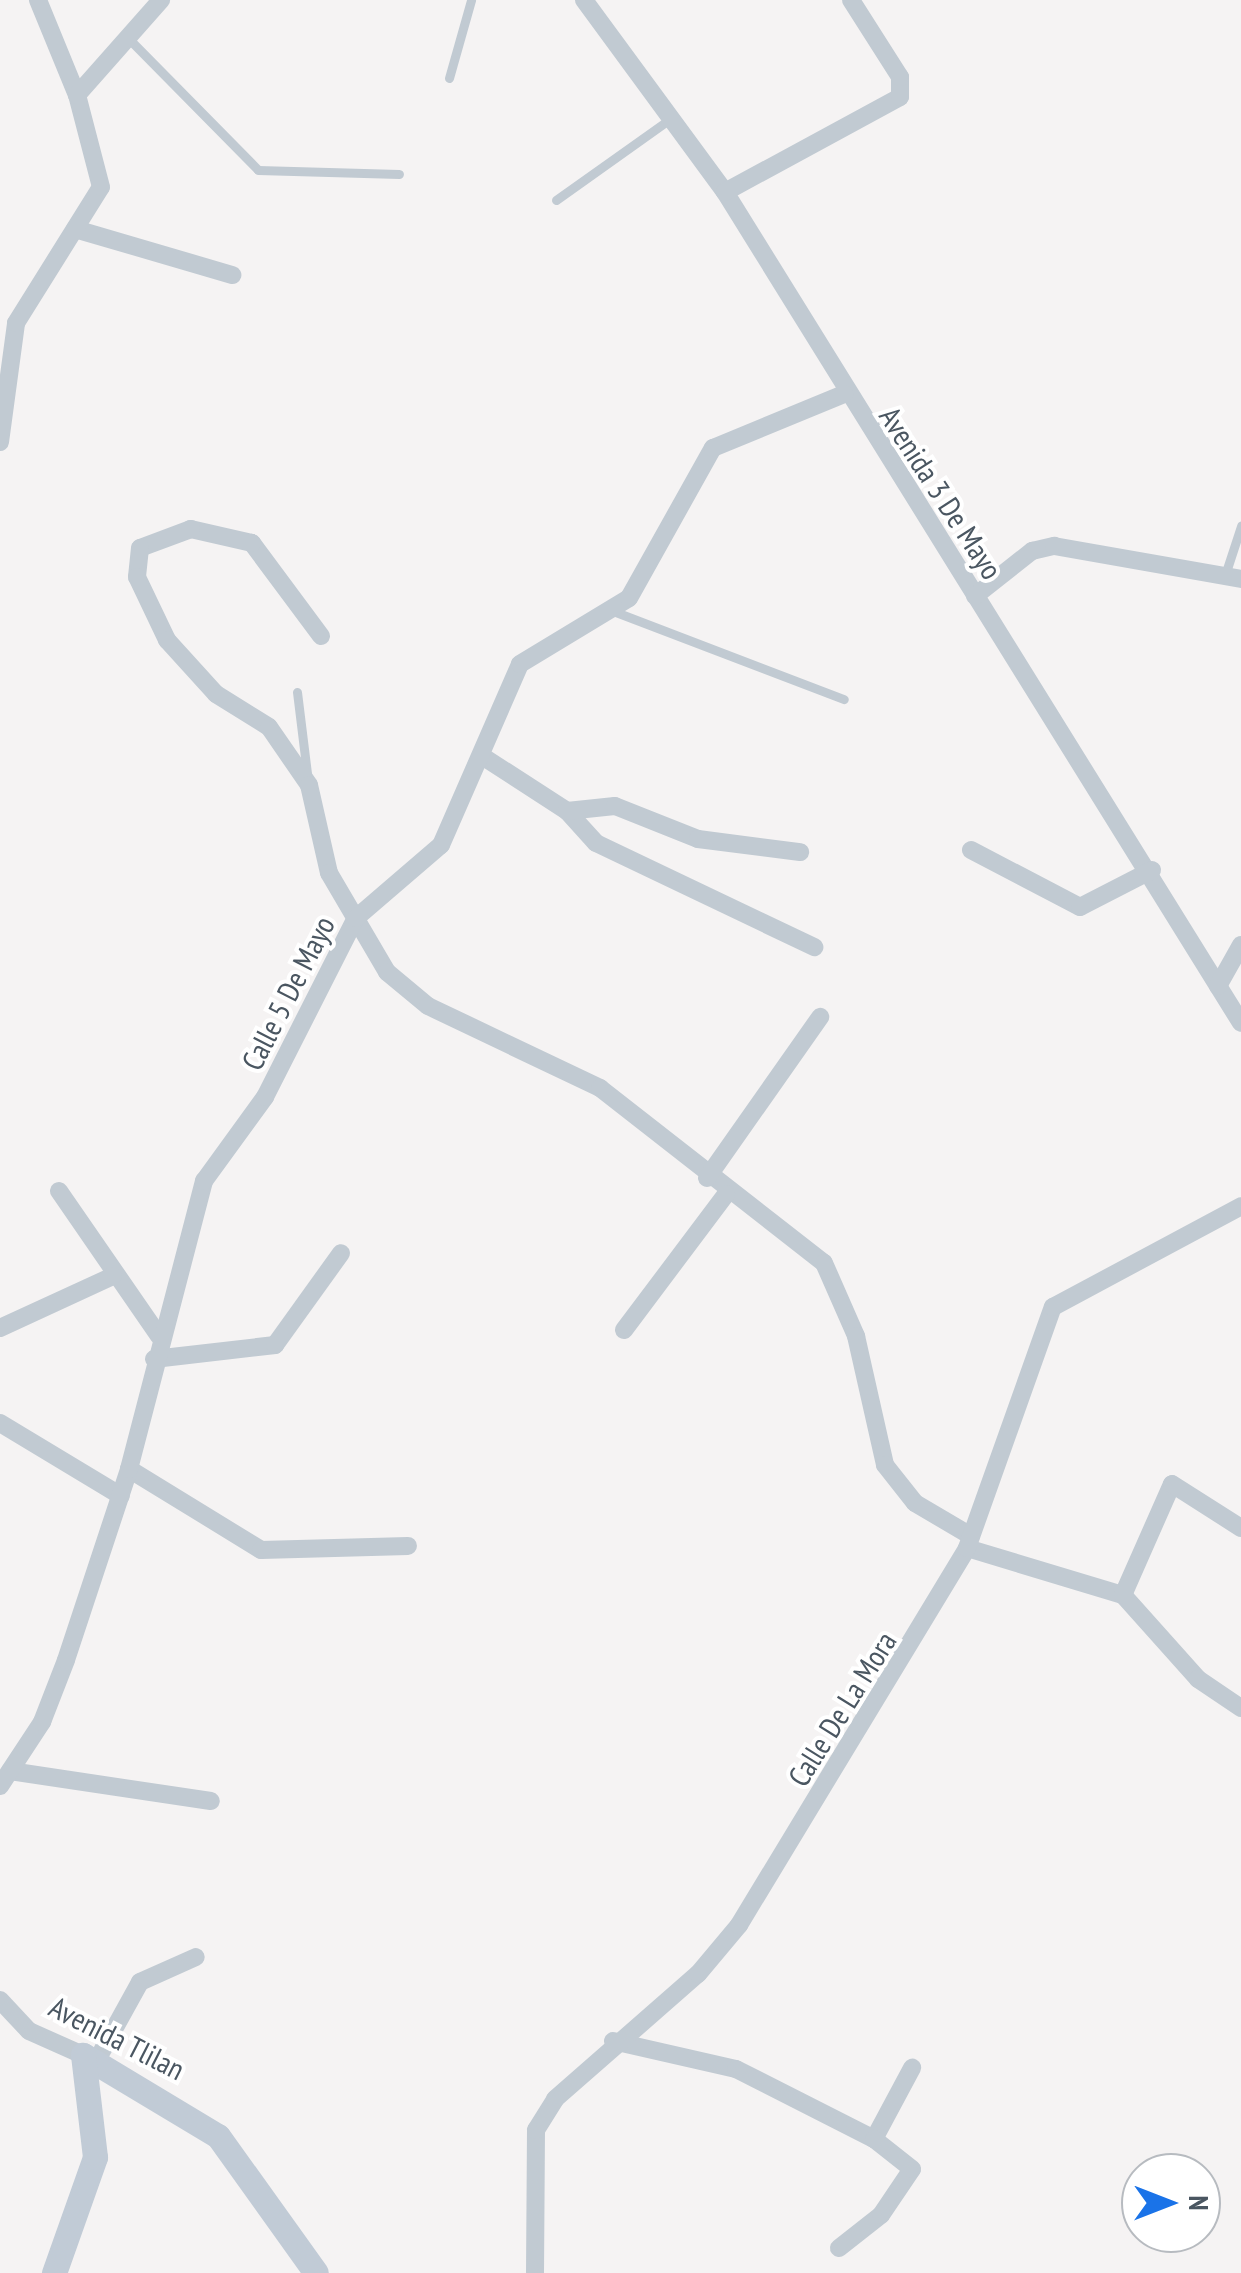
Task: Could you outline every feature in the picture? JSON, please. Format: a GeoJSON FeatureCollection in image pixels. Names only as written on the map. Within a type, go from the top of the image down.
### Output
{"type":"FeatureCollection","features":[{"type":"Feature","properties":{"kind":"main road"},"geometry":{"type":"LineString","coordinates":[[54,2273],[95,2157],[90,2057]]}},
{"type":"Feature","properties":{"kind":"main road","name":"Avenida Tlilan"},"geometry":{"type":"LineString","coordinates":[[90,2057],[218,2136],[316,2273]]}},
{"type":"Feature","properties":{"kind":"street"},"geometry":{"type":"LineString","coordinates":[[0,442],[5,344],[101,188],[77,95],[38,0]]}},
{"type":"Feature","properties":{"kind":"street"},"geometry":{"type":"LineString","coordinates":[[77,95],[130,40],[161,0]]}},
{"type":"Feature","properties":{"kind":"street","name":"Avenida 3 De Mayo"},"geometry":{"type":"LineString","coordinates":[[584,0],[676,115],[726,192],[844,394],[1152,870],[1241,1023]]}},
{"type":"Feature","properties":{"kind":"street"},"geometry":{"type":"LineString","coordinates":[[726,192],[900,97],[900,77],[851,0]]}},
{"type":"Feature","properties":{"kind":"street"},"geometry":{"type":"LineString","coordinates":[[75,229],[232,275]]}},
{"type":"Feature","properties":{"kind":"street","name":"Calle 5 De Mayo"},"geometry":{"type":"LineString","coordinates":[[5,1779],[48,1707],[121,1496],[160,1336],[204,1181],[265,1097],[356,918],[441,845],[520,664],[613,612],[640,583],[713,448],[844,394]]}},
{"type":"Feature","properties":{"kind":"street"},"geometry":{"type":"LineString","coordinates":[[322,636],[252,543],[191,529],[140,548],[137,576],[168,640],[216,694],[270,727],[308,785],[328,873],[407,991],[600,1088],[726,1194],[832,1272],[885,1466],[915,1502],[969,1542],[1123,1596],[1198,1679],[1241,1708]]}},
{"type":"Feature","properties":{"kind":"street"},"geometry":{"type":"LineString","coordinates":[[975,596],[1032,551],[1054,546],[1233,577]]}},
{"type":"Feature","properties":{"kind":"street"},"geometry":{"type":"LineString","coordinates":[[482,756],[567,811],[596,842],[814,947]]}},
{"type":"Feature","properties":{"kind":"street"},"geometry":{"type":"LineString","coordinates":[[567,811],[615,806],[698,839],[800,852]]}},
{"type":"Feature","properties":{"kind":"street"},"geometry":{"type":"LineString","coordinates":[[971,850],[1065,906],[1152,870]]}},
{"type":"Feature","properties":{"kind":"street"},"geometry":{"type":"LineString","coordinates":[[1218,986],[1241,945]]}},
{"type":"Feature","properties":{"kind":"street"},"geometry":{"type":"LineString","coordinates":[[707,1178],[820,1016]]}},
{"type":"Feature","properties":{"kind":"street"},"geometry":{"type":"LineString","coordinates":[[59,1191],[113,1276],[160,1336]]}},
{"type":"Feature","properties":{"kind":"street"},"geometry":{"type":"LineString","coordinates":[[624,1330],[726,1194]]}},
{"type":"Feature","properties":{"kind":"street","name":"Calle De La Mora"},"geometry":{"type":"LineString","coordinates":[[535,2273],[536,2130],[612,2041],[698,1974],[739,1926],[969,1542],[1054,1307],[1241,1206]]}},
{"type":"Feature","properties":{"kind":"street"},"geometry":{"type":"LineString","coordinates":[[154,1359],[275,1344],[341,1253]]}},
{"type":"Feature","properties":{"kind":"street"},"geometry":{"type":"LineString","coordinates":[[0,1328],[113,1276]]}},
{"type":"Feature","properties":{"kind":"street"},"geometry":{"type":"LineString","coordinates":[[0,1423],[121,1496]]}},
{"type":"Feature","properties":{"kind":"street"},"geometry":{"type":"LineString","coordinates":[[129,1469],[262,1550],[408,1546]]}},
{"type":"Feature","properties":{"kind":"street"},"geometry":{"type":"LineString","coordinates":[[1123,1596],[1172,1484],[1241,1528]]}},
{"type":"Feature","properties":{"kind":"street"},"geometry":{"type":"LineString","coordinates":[[5,1779],[212,1801]]}},
{"type":"Feature","properties":{"kind":"street"},"geometry":{"type":"LineString","coordinates":[[90,2057],[140,1982],[196,1957]]}},
{"type":"Feature","properties":{"kind":"street","name":"Avenida Tlilan"},"geometry":{"type":"LineString","coordinates":[[0,2000],[6,2020],[90,2057]]}},
{"type":"Feature","properties":{"kind":"street"},"geometry":{"type":"LineString","coordinates":[[612,2041],[736,2069],[874,2139],[912,2169],[881,2215],[839,2248]]}},
{"type":"Feature","properties":{"kind":"street"},"geometry":{"type":"LineString","coordinates":[[874,2139],[912,2068]]}},
{"type":"Feature","properties":{"kind":"lane"},"geometry":{"type":"LineString","coordinates":[[450,78],[471,0]]}},
{"type":"Feature","properties":{"kind":"lane"},"geometry":{"type":"LineString","coordinates":[[130,40],[258,170],[399,174]]}},
{"type":"Feature","properties":{"kind":"lane"},"geometry":{"type":"LineString","coordinates":[[556,200],[676,115]]}},
{"type":"Feature","properties":{"kind":"lane"},"geometry":{"type":"LineString","coordinates":[[1233,577],[1241,526]]}},
{"type":"Feature","properties":{"kind":"lane"},"geometry":{"type":"LineString","coordinates":[[613,612],[844,699]]}},
{"type":"Feature","properties":{"kind":"lane"},"geometry":{"type":"LineString","coordinates":[[297,692],[308,785]]}}]}
